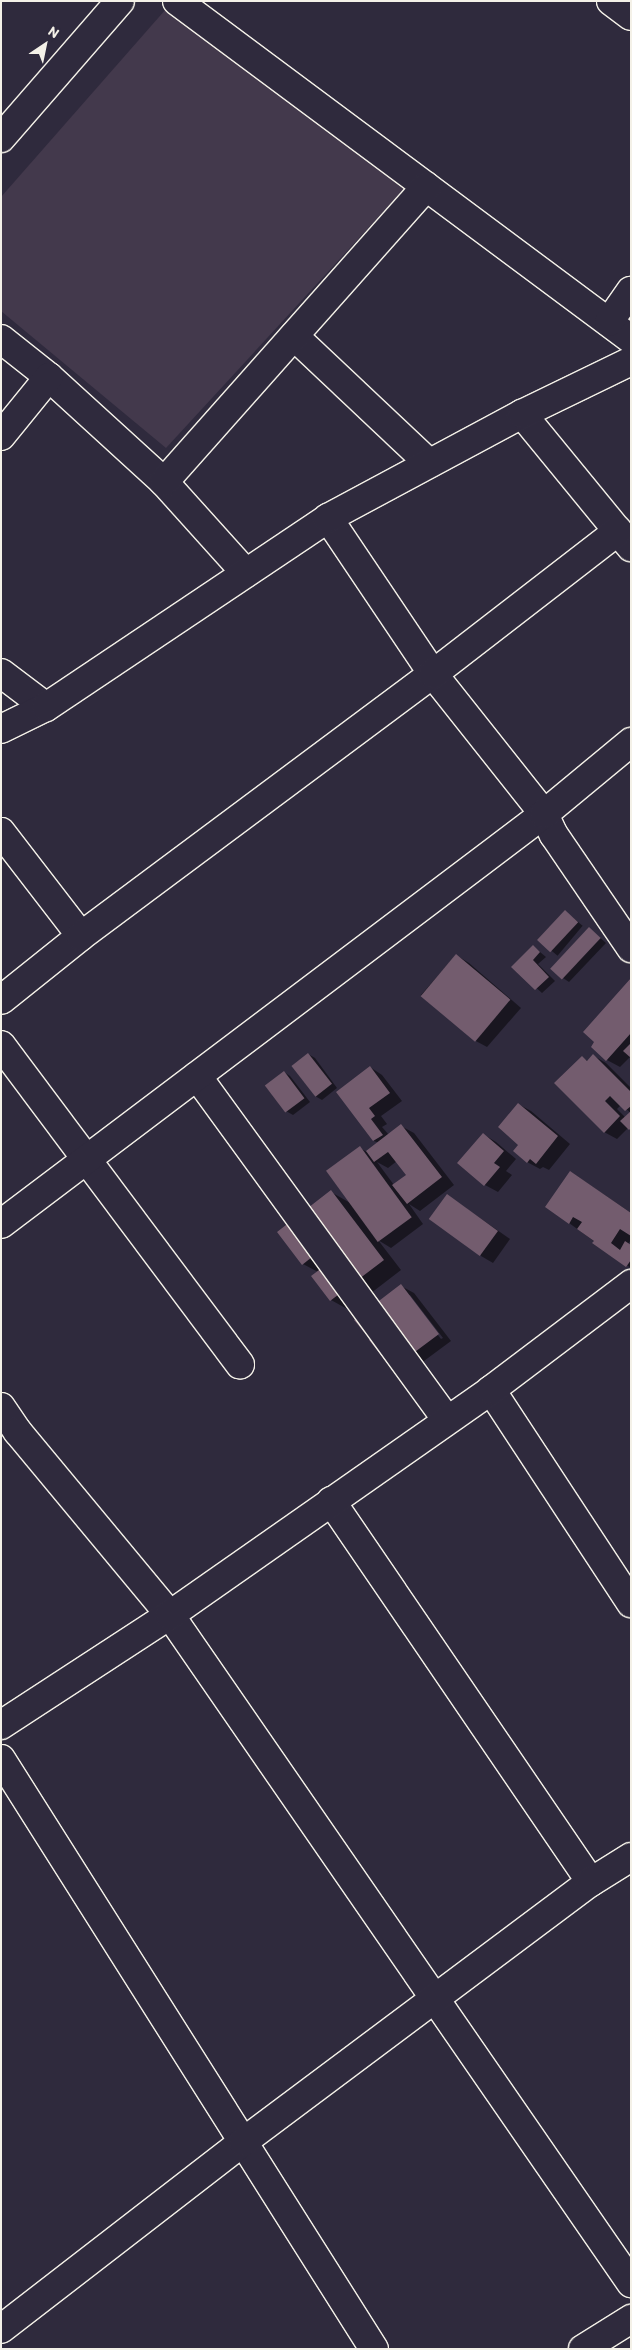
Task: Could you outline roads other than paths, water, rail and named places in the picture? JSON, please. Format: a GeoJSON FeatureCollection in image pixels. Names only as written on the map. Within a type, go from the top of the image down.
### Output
{"type":"FeatureCollection","features":[{"type":"Feature","properties":{"kind":"street"},"geometry":{"type":"LineString","coordinates":[[1,138],[120,1]]}},
{"type":"Feature","properties":{"kind":"street"},"geometry":{"type":"LineString","coordinates":[[177,1],[631,339]]}},
{"type":"Feature","properties":{"kind":"street"},"geometry":{"type":"LineString","coordinates":[[611,1],[631,16]]}},
{"type":"Feature","properties":{"kind":"street"},"geometry":{"type":"LineString","coordinates":[[164,482],[426,187]]}},
{"type":"Feature","properties":{"kind":"street"},"geometry":{"type":"LineString","coordinates":[[609,322],[631,291]]}},
{"type":"Feature","properties":{"kind":"street"},"geometry":{"type":"LineString","coordinates":[[294,336],[429,463]]}},
{"type":"Feature","properties":{"kind":"street"},"geometry":{"type":"LineString","coordinates":[[1,338],[49,377],[164,482],[246,573]]}},
{"type":"Feature","properties":{"kind":"street"},"geometry":{"type":"LineString","coordinates":[[1,729],[46,707],[328,518],[522,414],[631,361]]}},
{"type":"Feature","properties":{"kind":"street"},"geometry":{"type":"LineString","coordinates":[[1,436],[49,377]]}},
{"type":"Feature","properties":{"kind":"street"},"geometry":{"type":"LineString","coordinates":[[1,1000],[81,936],[432,674],[624,539],[522,414]]}},
{"type":"Feature","properties":{"kind":"street"},"geometry":{"type":"LineString","coordinates":[[328,518],[432,674],[544,814],[554,835],[631,948]]}},
{"type":"Feature","properties":{"kind":"street"},"geometry":{"type":"LineString","coordinates":[[1,673],[46,707]]}},
{"type":"Feature","properties":{"kind":"street"},"geometry":{"type":"LineString","coordinates":[[1,1224],[544,814],[631,742]]}},
{"type":"Feature","properties":{"kind":"street"},"geometry":{"type":"LineString","coordinates":[[1,832],[81,936]]}},
{"type":"Feature","properties":{"kind":"street"},"geometry":{"type":"LineString","coordinates":[[1,1045],[240,1365]]}},
{"type":"Feature","properties":{"kind":"street"},"geometry":{"type":"LineString","coordinates":[[197,1076],[447,1420]]}},
{"type":"Feature","properties":{"kind":"street"},"geometry":{"type":"LineString","coordinates":[[1,1725],[170,1615],[330,1501],[491,1390],[629,1290]]}},
{"type":"Feature","properties":{"kind":"street"},"geometry":{"type":"LineString","coordinates":[[491,1390],[631,1603]]}},
{"type":"Feature","properties":{"kind":"street"},"geometry":{"type":"LineString","coordinates":[[1,1407],[18,1432],[170,1615],[631,2283]]}},
{"type":"Feature","properties":{"kind":"street"},"geometry":{"type":"LineString","coordinates":[[330,1501],[591,1882]]}},
{"type":"Feature","properties":{"kind":"street"},"geometry":{"type":"LineString","coordinates":[[1,1759],[374,2349]]}},
{"type":"Feature","properties":{"kind":"street"},"geometry":{"type":"LineString","coordinates":[[5,2320],[591,1882],[631,1857]]}},
{"type":"Feature","properties":{"kind":"street"},"geometry":{"type":"LineString","coordinates":[[583,2349],[631,2319]]}}]}
